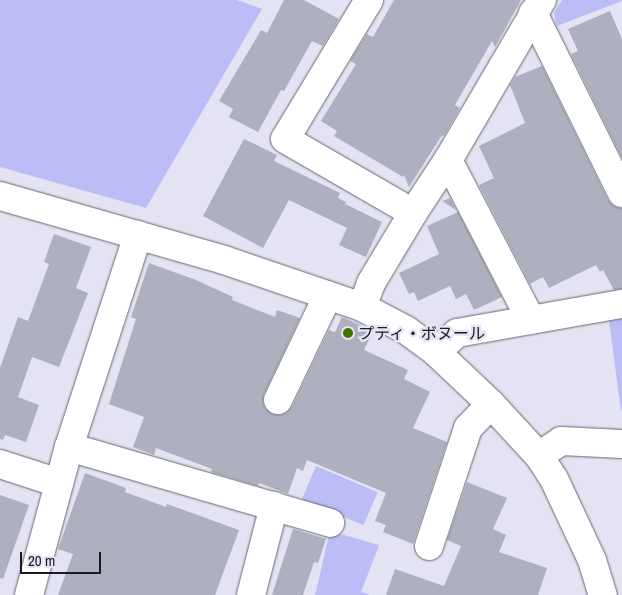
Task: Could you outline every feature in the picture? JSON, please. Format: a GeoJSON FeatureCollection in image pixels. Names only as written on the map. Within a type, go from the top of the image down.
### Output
{"type":"FeatureCollection","features":[{"type":"Feature","properties":{"kind":"street"},"geometry":{"type":"LineString","coordinates":[[369,0],[286,138],[413,213]]}},
{"type":"Feature","properties":{"kind":"street"},"geometry":{"type":"LineString","coordinates":[[362,306],[371,283],[413,213],[448,160],[539,3]]}},
{"type":"Feature","properties":{"kind":"street"},"geometry":{"type":"LineString","coordinates":[[539,3],[622,193]]}},
{"type":"Feature","properties":{"kind":"street"},"geometry":{"type":"LineString","coordinates":[[448,160],[531,320]]}},
{"type":"Feature","properties":{"kind":"street"},"geometry":{"type":"LineString","coordinates":[[0,196],[224,260],[362,306],[406,330],[436,352],[491,404],[538,456],[554,479],[592,560],[603,595]]}},
{"type":"Feature","properties":{"kind":"street"},"geometry":{"type":"LineString","coordinates":[[28,595],[69,446],[138,235]]}},
{"type":"Feature","properties":{"kind":"street"},"geometry":{"type":"LineString","coordinates":[[278,400],[328,295]]}},
{"type":"Feature","properties":{"kind":"street"},"geometry":{"type":"LineString","coordinates":[[436,352],[457,333],[622,304]]}},
{"type":"Feature","properties":{"kind":"street"},"geometry":{"type":"LineString","coordinates":[[429,546],[457,433],[468,428],[491,404]]}},
{"type":"Feature","properties":{"kind":"street"},"geometry":{"type":"LineString","coordinates":[[538,456],[561,441],[622,444]]}},
{"type":"Feature","properties":{"kind":"street"},"geometry":{"type":"LineString","coordinates":[[69,446],[330,523]]}},
{"type":"Feature","properties":{"kind":"street"},"geometry":{"type":"LineString","coordinates":[[0,464],[59,483]]}},
{"type":"Feature","properties":{"kind":"street"},"geometry":{"type":"LineString","coordinates":[[250,595],[274,506]]}},
{"type":"Feature","properties":{"kind":"shaded area"},"geometry":{"type":"Polygon","coordinates":[[[0,0],[237,0],[262,9],[146,208],[0,167],[0,0]]]}},
{"type":"Feature","properties":{"kind":"shaded area"},"geometry":{"type":"Polygon","coordinates":[[[562,0],[622,1],[557,26],[554,13],[562,0]]]}},
{"type":"Feature","properties":{"kind":"shaded area"},"geometry":{"type":"Polygon","coordinates":[[[622,311],[622,410],[621,411],[608,313],[622,311]]]}},
{"type":"Feature","properties":{"kind":"shaded area"},"geometry":{"type":"Polygon","coordinates":[[[316,466],[378,492],[364,525],[302,499],[316,466]]]}},
{"type":"Feature","properties":{"kind":"shaded area"},"geometry":{"type":"Polygon","coordinates":[[[330,531],[379,545],[361,592],[370,595],[315,595],[330,531]]]}},
{"type":"Feature","properties":{"kind":"building"},"geometry":{"type":"Polygon","coordinates":[[[284,0],[304,0],[339,19],[323,46],[312,41],[284,91],[281,90],[258,132],[229,117],[233,109],[219,101],[261,30],[267,33],[284,0]]]}},
{"type":"Feature","properties":{"kind":"building"},"geometry":{"type":"Polygon","coordinates":[[[394,0],[521,0],[495,47],[492,41],[455,105],[460,108],[444,136],[442,135],[409,187],[404,175],[403,177],[334,136],[337,131],[321,121],[356,64],[350,61],[367,34],[373,37],[394,0]]]}},
{"type":"Feature","properties":{"kind":"building"},"geometry":{"type":"Polygon","coordinates":[[[610,11],[622,39],[622,158],[571,54],[578,51],[568,29],[610,11]]]}},
{"type":"Feature","properties":{"kind":"building"},"geometry":{"type":"Polygon","coordinates":[[[542,66],[608,200],[614,206],[622,208],[622,289],[614,290],[603,270],[600,272],[596,265],[549,288],[543,277],[530,284],[479,185],[494,178],[479,146],[525,123],[510,85],[515,77],[542,66]]]}},
{"type":"Feature","properties":{"kind":"building"},"geometry":{"type":"Polygon","coordinates":[[[244,139],[277,155],[274,161],[340,193],[338,198],[346,202],[345,204],[382,222],[366,257],[339,245],[347,228],[289,200],[263,248],[203,216],[244,139]]]}},
{"type":"Feature","properties":{"kind":"building"},"geometry":{"type":"Polygon","coordinates":[[[450,198],[456,210],[442,201],[450,198]]]}},
{"type":"Feature","properties":{"kind":"building"},"geometry":{"type":"Polygon","coordinates":[[[458,212],[502,297],[474,310],[466,294],[456,299],[450,286],[418,301],[414,292],[409,294],[399,273],[439,254],[427,226],[458,212]]]}},
{"type":"Feature","properties":{"kind":"building"},"geometry":{"type":"Polygon","coordinates":[[[54,234],[91,247],[76,288],[88,293],[59,367],[32,357],[18,397],[39,405],[26,442],[5,435],[3,440],[0,439],[0,368],[18,317],[28,321],[49,264],[44,262],[54,234]]]}},
{"type":"Feature","properties":{"kind":"building"},"geometry":{"type":"Polygon","coordinates":[[[149,263],[196,280],[233,297],[232,300],[275,317],[277,310],[300,318],[264,394],[263,402],[265,408],[272,414],[280,415],[286,413],[292,407],[329,330],[335,332],[342,317],[373,331],[364,350],[408,370],[404,379],[430,392],[413,428],[447,442],[413,544],[383,532],[386,525],[375,521],[386,493],[307,460],[303,471],[297,468],[288,494],[259,483],[258,486],[211,472],[212,469],[156,448],[154,455],[133,447],[144,417],[109,404],[136,319],[131,317],[149,263]]]}},
{"type":"Feature","properties":{"kind":"building"},"geometry":{"type":"Polygon","coordinates":[[[85,473],[126,488],[125,492],[166,507],[167,504],[239,530],[215,595],[58,595],[73,554],[58,549],[85,473]]]}},
{"type":"Feature","properties":{"kind":"building"},"geometry":{"type":"Polygon","coordinates":[[[467,482],[507,498],[493,529],[506,535],[499,552],[547,568],[538,595],[386,595],[395,569],[444,586],[461,546],[447,540],[467,482]]]}},
{"type":"Feature","properties":{"kind":"building"},"geometry":{"type":"Polygon","coordinates":[[[0,495],[29,505],[3,579],[0,578],[0,495]]]}},
{"type":"Feature","properties":{"kind":"building"},"geometry":{"type":"Polygon","coordinates":[[[293,529],[326,539],[318,563],[314,562],[303,595],[272,595],[293,529]]]}},
{"type":"Feature","properties":{"kind":"place","name":"プティ・ボヌール"},"geometry":{"type":"Point","coordinates":[348,333]}}]}
